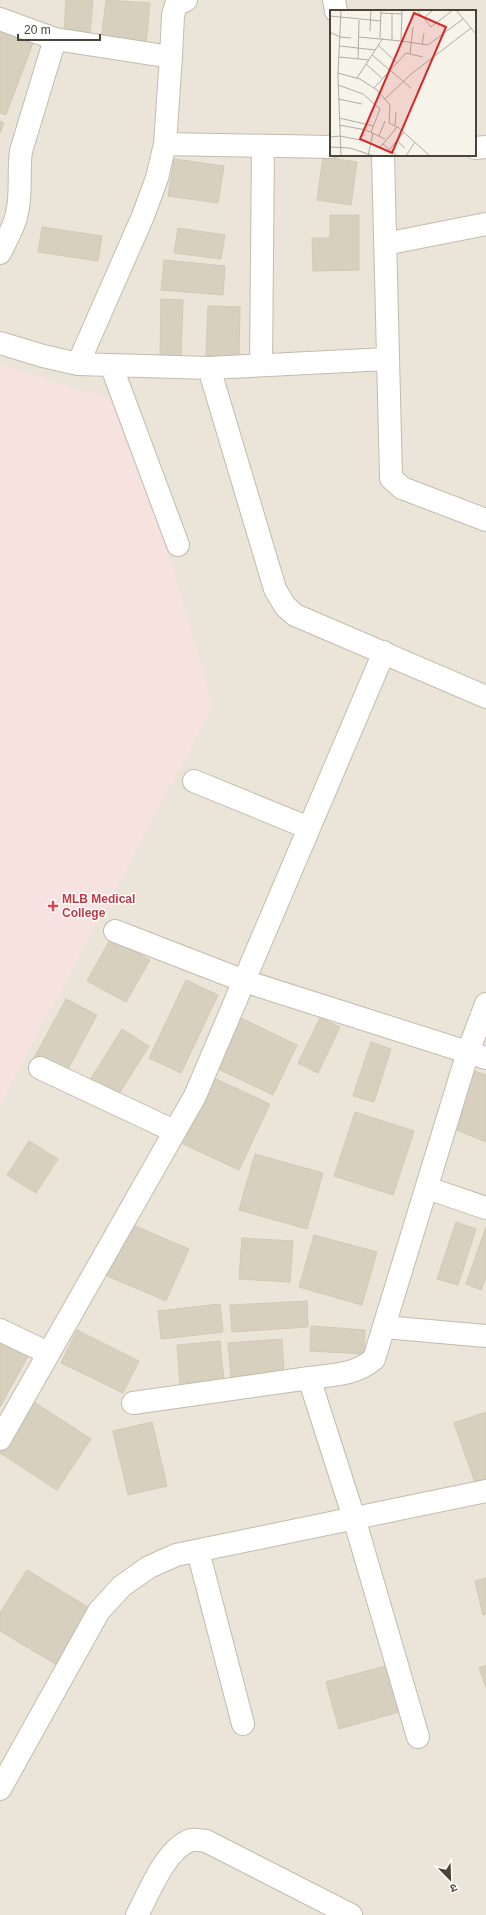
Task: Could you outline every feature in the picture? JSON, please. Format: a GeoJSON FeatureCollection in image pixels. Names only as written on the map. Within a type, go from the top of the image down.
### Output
{"type":"FeatureCollection","features":[{"type":"Feature","properties":{"kind":"street"},"geometry":{"type":"LineString","coordinates":[[78,364],[143,216],[157,178],[165,144],[173,15],[176,5],[186,0]]}},
{"type":"Feature","properties":{"kind":"street"},"geometry":{"type":"LineString","coordinates":[[334,0],[336,10]]}},
{"type":"Feature","properties":{"kind":"street"},"geometry":{"type":"LineString","coordinates":[[0,19],[55,39],[170,57]]}},
{"type":"Feature","properties":{"kind":"street"},"geometry":{"type":"LineString","coordinates":[[0,252],[17,214],[9,182],[21,151],[55,39]]}},
{"type":"Feature","properties":{"kind":"street"},"geometry":{"type":"LineString","coordinates":[[165,144],[330,147]]}},
{"type":"Feature","properties":{"kind":"street"},"geometry":{"type":"LineString","coordinates":[[261,365],[263,146]]}},
{"type":"Feature","properties":{"kind":"street"},"geometry":{"type":"LineString","coordinates":[[476,148],[486,147]]}},
{"type":"Feature","properties":{"kind":"street"},"geometry":{"type":"LineString","coordinates":[[383,156],[391,478],[402,488],[486,520]]}},
{"type":"Feature","properties":{"kind":"street"},"geometry":{"type":"LineString","coordinates":[[385,244],[486,224]]}},
{"type":"Feature","properties":{"kind":"street"},"geometry":{"type":"LineString","coordinates":[[0,343],[43,356],[78,364],[209,368],[387,359]]}},
{"type":"Feature","properties":{"kind":"street"},"geometry":{"type":"LineString","coordinates":[[111,365],[178,545]]}},
{"type":"Feature","properties":{"kind":"street"},"geometry":{"type":"LineString","coordinates":[[209,368],[275,588],[285,606],[295,615],[486,697]]}},
{"type":"Feature","properties":{"kind":"street"},"geometry":{"type":"LineString","coordinates":[[0,1439],[195,1096],[384,652]]}},
{"type":"Feature","properties":{"kind":"street"},"geometry":{"type":"LineString","coordinates":[[194,781],[309,828]]}},
{"type":"Feature","properties":{"kind":"street"},"geometry":{"type":"LineString","coordinates":[[115,932],[244,981],[477,1055]]}},
{"type":"Feature","properties":{"kind":"street"},"geometry":{"type":"LineString","coordinates":[[133,1403],[350,1372],[365,1367],[374,1359],[427,1188],[477,1055],[486,1004]]}},
{"type":"Feature","properties":{"kind":"street"},"geometry":{"type":"LineString","coordinates":[[40,1068],[174,1131]]}},
{"type":"Feature","properties":{"kind":"street"},"geometry":{"type":"LineString","coordinates":[[427,1188],[486,1208]]}},
{"type":"Feature","properties":{"kind":"street"},"geometry":{"type":"LineString","coordinates":[[384,1327],[486,1336]]}},
{"type":"Feature","properties":{"kind":"street"},"geometry":{"type":"LineString","coordinates":[[0,1330],[48,1353]]}},
{"type":"Feature","properties":{"kind":"street"},"geometry":{"type":"LineString","coordinates":[[308,1378],[354,1518],[418,1737]]}},
{"type":"Feature","properties":{"kind":"street"},"geometry":{"type":"LineString","coordinates":[[0,1789],[99,1611],[122,1586],[149,1567],[176,1555],[198,1550],[486,1491]]}},
{"type":"Feature","properties":{"kind":"street"},"geometry":{"type":"LineString","coordinates":[[198,1550],[244,1724]]}},
{"type":"Feature","properties":{"kind":"street"},"geometry":{"type":"LineString","coordinates":[[137,1915],[168,1858],[179,1846],[192,1840],[206,1842],[329,1910],[351,1915]]}},
{"type":"Feature","properties":{"kind":"shaded area"},"geometry":{"type":"Polygon","coordinates":[[[0,0],[486,0],[486,1915],[0,1915],[0,0]]]}},
{"type":"Feature","properties":{"kind":"shaded area","name":"MLB Medical College"},"geometry":{"type":"Polygon","coordinates":[[[0,364],[126,404],[213,707],[0,1105],[0,364]]]}},
{"type":"Feature","properties":{"kind":"building"},"geometry":{"type":"Polygon","coordinates":[[[66,0],[93,0],[90,34],[64,32],[66,0]]]}},
{"type":"Feature","properties":{"kind":"building"},"geometry":{"type":"Polygon","coordinates":[[[106,0],[150,3],[146,45],[101,40],[106,0]]]}},
{"type":"Feature","properties":{"kind":"building"},"geometry":{"type":"Polygon","coordinates":[[[0,31],[33,43],[6,115],[0,113],[0,31]]]}},
{"type":"Feature","properties":{"kind":"building"},"geometry":{"type":"Polygon","coordinates":[[[0,121],[4,123],[0,133],[0,121]]]}},
{"type":"Feature","properties":{"kind":"building"},"geometry":{"type":"Polygon","coordinates":[[[323,157],[357,162],[351,205],[317,200],[323,157]]]}},
{"type":"Feature","properties":{"kind":"building"},"geometry":{"type":"Polygon","coordinates":[[[174,159],[224,166],[218,203],[168,196],[174,159]]]}},
{"type":"Feature","properties":{"kind":"building"},"geometry":{"type":"Polygon","coordinates":[[[330,215],[359,215],[359,270],[313,271],[312,238],[330,238],[330,215]]]}},
{"type":"Feature","properties":{"kind":"building"},"geometry":{"type":"Polygon","coordinates":[[[42,227],[102,236],[98,261],[38,252],[42,227]]]}},
{"type":"Feature","properties":{"kind":"building"},"geometry":{"type":"Polygon","coordinates":[[[178,228],[225,235],[221,259],[174,253],[178,228]]]}},
{"type":"Feature","properties":{"kind":"building"},"geometry":{"type":"Polygon","coordinates":[[[164,260],[225,266],[223,295],[161,290],[164,260]]]}},
{"type":"Feature","properties":{"kind":"building"},"geometry":{"type":"Polygon","coordinates":[[[161,299],[183,300],[181,358],[160,357],[161,299]]]}},
{"type":"Feature","properties":{"kind":"building"},"geometry":{"type":"Polygon","coordinates":[[[208,306],[240,307],[239,357],[206,356],[208,306]]]}},
{"type":"Feature","properties":{"kind":"building"},"geometry":{"type":"Polygon","coordinates":[[[111,938],[150,960],[126,1002],[87,981],[111,938]]]}},
{"type":"Feature","properties":{"kind":"building"},"geometry":{"type":"Polygon","coordinates":[[[186,980],[218,995],[181,1073],[149,1058],[186,980]]]}},
{"type":"Feature","properties":{"kind":"building"},"geometry":{"type":"Polygon","coordinates":[[[66,999],[97,1015],[65,1075],[34,1058],[66,999]]]}},
{"type":"Feature","properties":{"kind":"building"},"geometry":{"type":"Polygon","coordinates":[[[239,1017],[297,1045],[273,1095],[214,1067],[239,1017]]]}},
{"type":"Feature","properties":{"kind":"building"},"geometry":{"type":"Polygon","coordinates":[[[320,1018],[340,1027],[318,1073],[298,1063],[320,1018]]]}},
{"type":"Feature","properties":{"kind":"building"},"geometry":{"type":"Polygon","coordinates":[[[122,1029],[149,1046],[117,1097],[90,1080],[122,1029]]]}},
{"type":"Feature","properties":{"kind":"building"},"geometry":{"type":"Polygon","coordinates":[[[371,1042],[391,1049],[374,1102],[353,1096],[371,1042]]]}},
{"type":"Feature","properties":{"kind":"building"},"geometry":{"type":"Polygon","coordinates":[[[472,1070],[486,1075],[486,1142],[449,1127],[472,1070]]]}},
{"type":"Feature","properties":{"kind":"building"},"geometry":{"type":"Polygon","coordinates":[[[214,1078],[270,1104],[239,1170],[183,1144],[214,1078]]]}},
{"type":"Feature","properties":{"kind":"building"},"geometry":{"type":"Polygon","coordinates":[[[355,1112],[414,1131],[393,1195],[334,1176],[355,1112]]]}},
{"type":"Feature","properties":{"kind":"building"},"geometry":{"type":"Polygon","coordinates":[[[29,1141],[58,1159],[36,1193],[7,1175],[29,1141]]]}},
{"type":"Feature","properties":{"kind":"building"},"geometry":{"type":"Polygon","coordinates":[[[255,1154],[323,1173],[307,1229],[239,1210],[255,1154]]]}},
{"type":"Feature","properties":{"kind":"building"},"geometry":{"type":"Polygon","coordinates":[[[456,1222],[476,1229],[458,1285],[437,1279],[456,1222]]]}},
{"type":"Feature","properties":{"kind":"building"},"geometry":{"type":"Polygon","coordinates":[[[128,1223],[189,1249],[166,1301],[105,1275],[128,1223]]]}},
{"type":"Feature","properties":{"kind":"building"},"geometry":{"type":"Polygon","coordinates":[[[486,1227],[486,1277],[481,1290],[466,1284],[486,1227]]]}},
{"type":"Feature","properties":{"kind":"building"},"geometry":{"type":"Polygon","coordinates":[[[314,1235],[377,1252],[362,1305],[299,1287],[314,1235]]]}},
{"type":"Feature","properties":{"kind":"building"},"geometry":{"type":"Polygon","coordinates":[[[242,1238],[293,1241],[290,1282],[239,1279],[242,1238]]]}},
{"type":"Feature","properties":{"kind":"building"},"geometry":{"type":"Polygon","coordinates":[[[307,1301],[308,1327],[232,1332],[230,1305],[307,1301]]]}},
{"type":"Feature","properties":{"kind":"building"},"geometry":{"type":"Polygon","coordinates":[[[220,1304],[223,1332],[161,1339],[158,1311],[220,1304]]]}},
{"type":"Feature","properties":{"kind":"building"},"geometry":{"type":"Polygon","coordinates":[[[311,1326],[365,1330],[364,1354],[310,1351],[311,1326]]]}},
{"type":"Feature","properties":{"kind":"building"},"geometry":{"type":"Polygon","coordinates":[[[77,1330],[139,1361],[123,1393],[61,1363],[77,1330]]]}},
{"type":"Feature","properties":{"kind":"building"},"geometry":{"type":"Polygon","coordinates":[[[282,1339],[284,1372],[231,1377],[228,1343],[282,1339]]]}},
{"type":"Feature","properties":{"kind":"building"},"geometry":{"type":"Polygon","coordinates":[[[0,1341],[28,1356],[0,1407],[0,1341]]]}},
{"type":"Feature","properties":{"kind":"building"},"geometry":{"type":"Polygon","coordinates":[[[220,1341],[224,1382],[180,1386],[177,1345],[220,1341]]]}},
{"type":"Feature","properties":{"kind":"building"},"geometry":{"type":"Polygon","coordinates":[[[31,1400],[91,1439],[57,1490],[0,1453],[0,1447],[31,1400]]]}},
{"type":"Feature","properties":{"kind":"building"},"geometry":{"type":"Polygon","coordinates":[[[486,1412],[486,1489],[478,1491],[454,1423],[486,1412]]]}},
{"type":"Feature","properties":{"kind":"building"},"geometry":{"type":"Polygon","coordinates":[[[152,1422],[167,1486],[128,1495],[113,1431],[152,1422]]]}},
{"type":"Feature","properties":{"kind":"building"},"geometry":{"type":"Polygon","coordinates":[[[27,1570],[91,1609],[57,1665],[0,1631],[0,1613],[27,1570]]]}},
{"type":"Feature","properties":{"kind":"building"},"geometry":{"type":"Polygon","coordinates":[[[486,1578],[486,1614],[483,1615],[475,1581],[486,1578]]]}},
{"type":"Feature","properties":{"kind":"building"},"geometry":{"type":"Polygon","coordinates":[[[389,1665],[402,1711],[339,1729],[326,1682],[389,1665]]]}},
{"type":"Feature","properties":{"kind":"building"},"geometry":{"type":"Polygon","coordinates":[[[486,1665],[486,1688],[479,1668],[486,1665]]]}},
{"type":"Feature","properties":{"kind":"place","name":"MLB Medical College"},"geometry":{"type":"Point","coordinates":[53,906]}}]}
